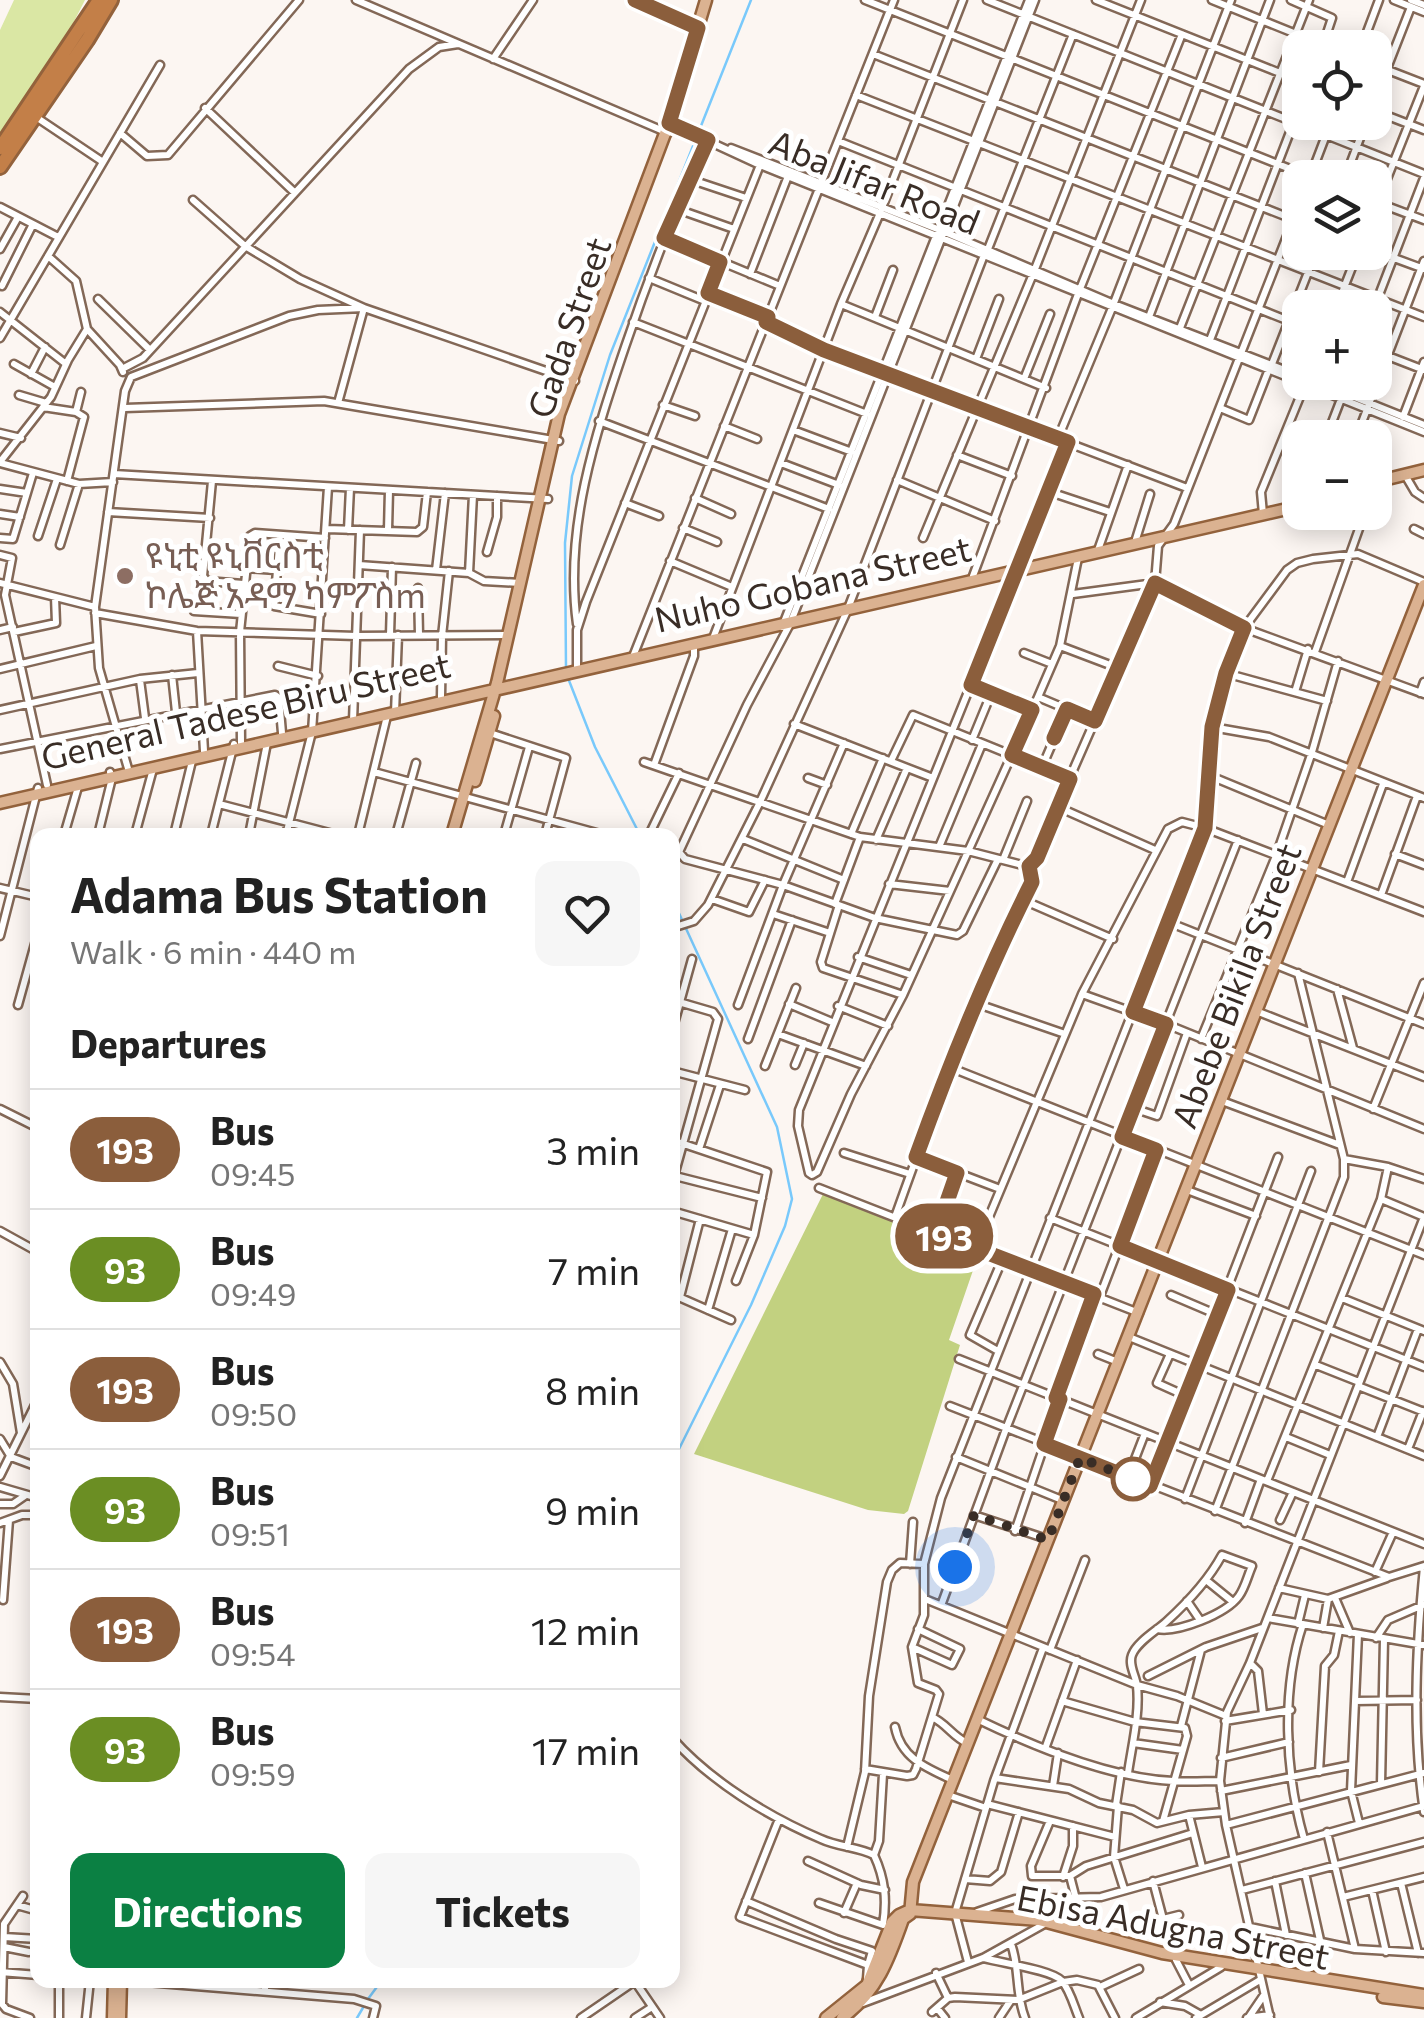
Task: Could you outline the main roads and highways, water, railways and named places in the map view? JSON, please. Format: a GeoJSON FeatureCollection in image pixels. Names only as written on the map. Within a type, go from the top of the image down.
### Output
{"type":"FeatureCollection","features":[{"type":"Feature","properties":{"kind":"highway"},"geometry":{"type":"LineString","coordinates":[[0,167],[99,0]]}},
{"type":"Feature","properties":{"kind":"highway"},"geometry":{"type":"LineString","coordinates":[[0,148],[88,40],[111,0]]}},
{"type":"Feature","properties":{"kind":"main road"},"geometry":{"type":"LineString","coordinates":[[669,129],[709,0]]}},
{"type":"Feature","properties":{"kind":"main road"},"geometry":{"type":"LineString","coordinates":[[467,798],[490,733],[556,440],[573,381],[669,129],[709,0]]}},
{"type":"Feature","properties":{"kind":"main road"},"geometry":{"type":"LineString","coordinates":[[1392,481],[1423,473]]}},
{"type":"Feature","properties":{"kind":"main road"},"geometry":{"type":"LineString","coordinates":[[458,828],[500,686],[508,635],[545,499]]}},
{"type":"Feature","properties":{"kind":"main road","name":"Nuho Gobana Street"},"geometry":{"type":"LineString","coordinates":[[848,608],[1282,507]]}},
{"type":"Feature","properties":{"kind":"main road","name":"Nuho Gobana Street"},"geometry":{"type":"LineString","coordinates":[[500,686],[787,624],[973,576],[1078,558],[1136,539],[1164,535]]}},
{"type":"Feature","properties":{"kind":"main road","name":"Abebe Bikila Street"},"geometry":{"type":"LineString","coordinates":[[912,1912],[913,1882],[1424,583]]}},
{"type":"Feature","properties":{"kind":"main road","name":"General Tadese Biru Street"},"geometry":{"type":"LineString","coordinates":[[392,712],[441,697],[500,686]]}},
{"type":"Feature","properties":{"kind":"main road","name":"General Tadese Biru Street"},"geometry":{"type":"LineString","coordinates":[[129,771],[500,686]]}},
{"type":"Feature","properties":{"kind":"main road","name":"General Tadese Biru Street"},"geometry":{"type":"LineString","coordinates":[[0,800],[204,751],[268,742],[313,728]]}},
{"type":"Feature","properties":{"kind":"main road","name":"General Tadese Biru Street"},"geometry":{"type":"LineString","coordinates":[[41,789],[78,785],[111,775]]}},
{"type":"Feature","properties":{"kind":"main road"},"geometry":{"type":"LineString","coordinates":[[826,2018],[866,1985],[892,1922],[898,1915],[912,1912]]}},
{"type":"Feature","properties":{"kind":"main road"},"geometry":{"type":"LineString","coordinates":[[844,2017],[880,1978],[902,1919],[912,1912]]}},
{"type":"Feature","properties":{"kind":"main road","name":"Ebisa Adugna Street"},"geometry":{"type":"LineString","coordinates":[[912,1912],[1044,1922],[1176,1960],[1424,1999]]}},
{"type":"Feature","properties":{"kind":"main road","name":"Ebisa Adugna Street"},"geometry":{"type":"LineString","coordinates":[[955,1915],[1044,1922],[1259,1975]]}},
{"type":"Feature","properties":{"kind":"main road"},"geometry":{"type":"LineString","coordinates":[[117,2018],[119,1988]]}},
{"type":"Feature","properties":{"kind":"waterway"},"geometry":{"type":"LineString","coordinates":[[566,670],[565,543],[572,476],[610,355],[751,0]]}},
{"type":"Feature","properties":{"kind":"waterway"},"geometry":{"type":"LineString","coordinates":[[568,678],[595,747],[636,828]]}},
{"type":"Feature","properties":{"kind":"waterway"},"geometry":{"type":"LineString","coordinates":[[680,915],[777,1127],[792,1199],[785,1226],[751,1305],[680,1447]]}},
{"type":"Feature","properties":{"kind":"waterway"},"geometry":{"type":"LineString","coordinates":[[368,1999],[376,1988]]}},
{"type":"Feature","properties":{"kind":"waterway"},"geometry":{"type":"LineString","coordinates":[[357,2018],[364,2006]]}},
{"type":"Feature","properties":{"kind":"place","name":"ዩኒቲ ዩኒቨርስቲ ኮሌጅ አዳማ ካምፖስm"},"geometry":{"type":"Point","coordinates":[125,576]}}]}
